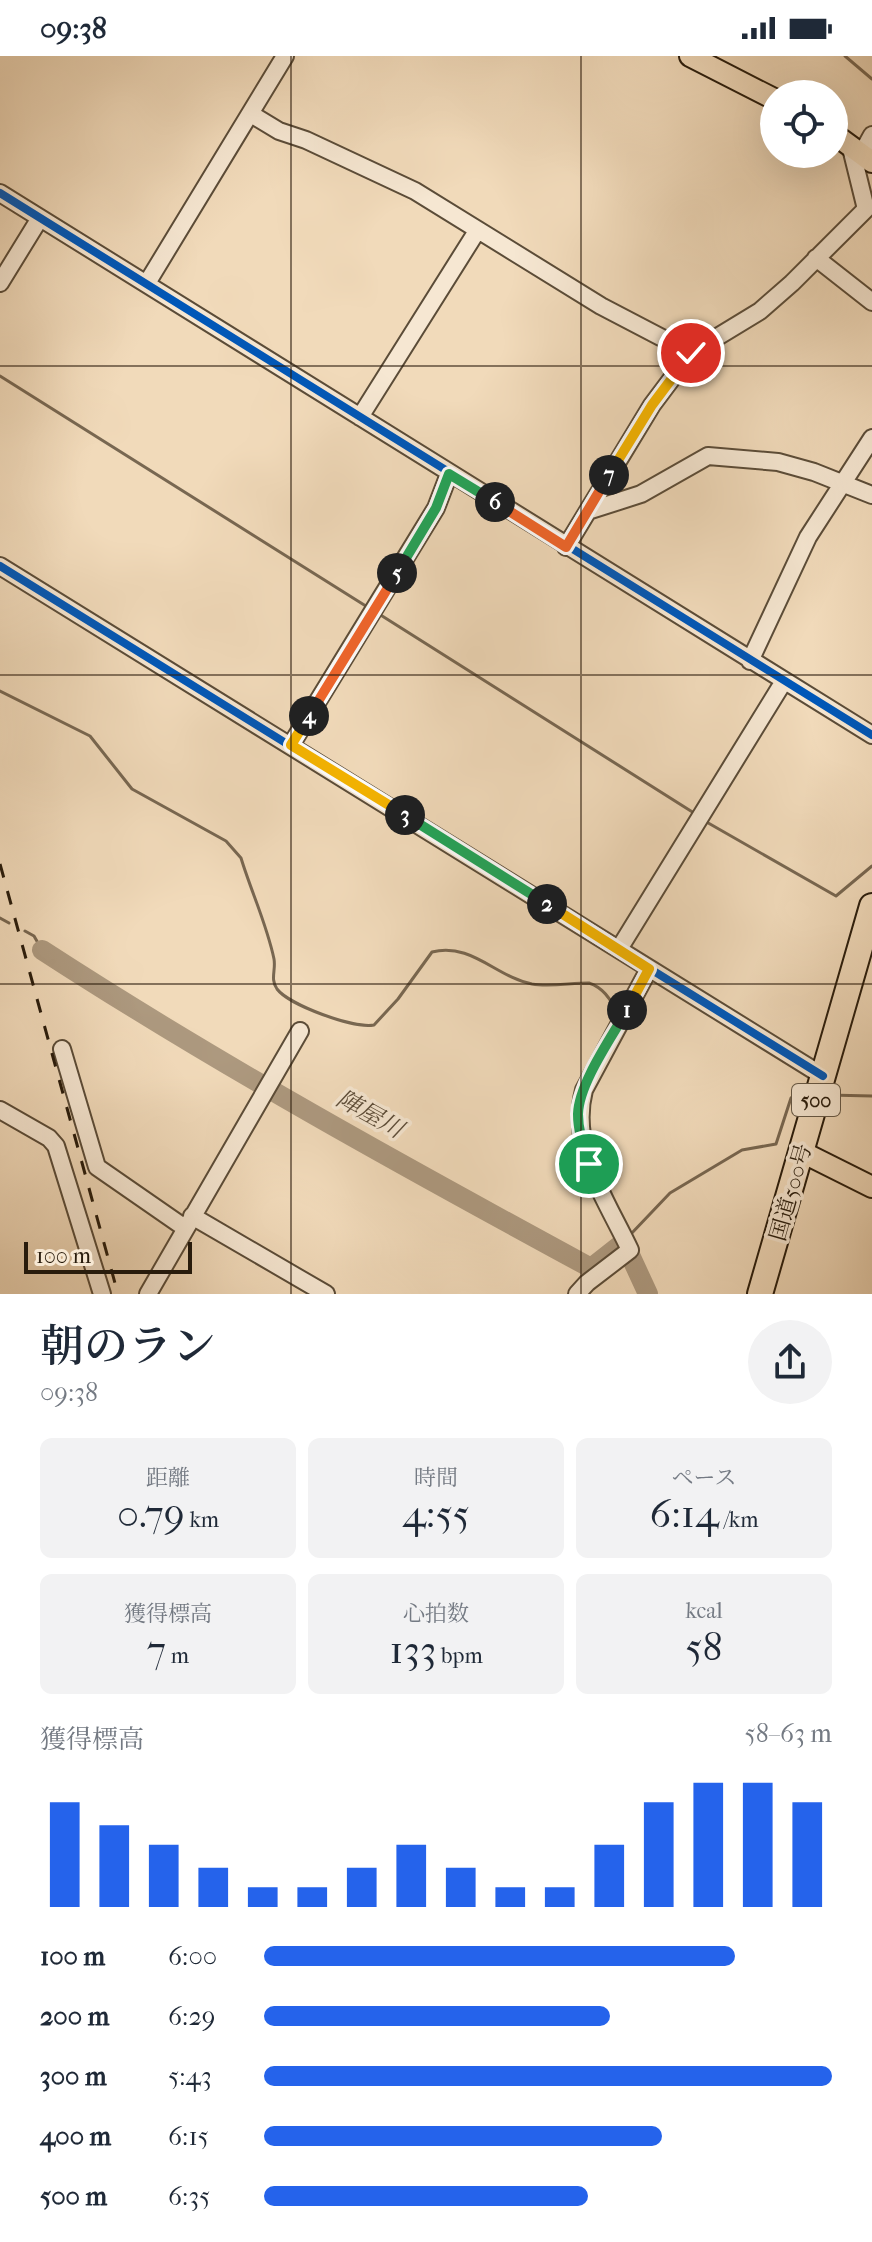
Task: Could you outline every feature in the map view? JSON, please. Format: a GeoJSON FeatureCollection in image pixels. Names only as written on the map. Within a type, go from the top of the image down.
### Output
{"type":"FeatureCollection","features":[{"type":"Feature","properties":{"kind":"highway","name":"国道500号"},"geometry":{"type":"LineString","coordinates":[[760,1294],[872,906]]}},
{"type":"Feature","properties":{"kind":"main road"},"geometry":{"type":"LineString","coordinates":[[690,56],[760,92]]}},
{"type":"Feature","properties":{"kind":"main road"},"geometry":{"type":"LineString","coordinates":[[802,1152],[872,1187]]}},
{"type":"Feature","properties":{"kind":"street"},"geometry":{"type":"LineString","coordinates":[[147,283],[285,56]]}},
{"type":"Feature","properties":{"kind":"street"},"geometry":{"type":"LineString","coordinates":[[251,114],[279,131],[306,140],[415,191],[601,306],[691,353]]}},
{"type":"Feature","properties":{"kind":"street"},"geometry":{"type":"LineString","coordinates":[[566,547],[652,405],[691,353],[760,311],[869,211],[858,146]]}},
{"type":"Feature","properties":{"kind":"street"},"geometry":{"type":"LineString","coordinates":[[0,193],[872,735]]}},
{"type":"Feature","properties":{"kind":"street"},"geometry":{"type":"LineString","coordinates":[[0,283],[40,218]]}},
{"type":"Feature","properties":{"kind":"street"},"geometry":{"type":"LineString","coordinates":[[360,417],[477,231]]}},
{"type":"Feature","properties":{"kind":"street"},"geometry":{"type":"LineString","coordinates":[[816,258],[872,302]]}},
{"type":"Feature","properties":{"kind":"street"},"geometry":{"type":"LineString","coordinates":[[750,661],[808,537],[872,438]]}},
{"type":"Feature","properties":{"kind":"street"},"geometry":{"type":"LineString","coordinates":[[588,511],[641,494],[708,456],[778,462],[872,495]]}},
{"type":"Feature","properties":{"kind":"street"},"geometry":{"type":"LineString","coordinates":[[291,745],[436,508],[449,474]]}},
{"type":"Feature","properties":{"kind":"street"},"geometry":{"type":"LineString","coordinates":[[0,566],[823,1076]]}},
{"type":"Feature","properties":{"kind":"street"},"geometry":{"type":"LineString","coordinates":[[619,949],[784,681]]}},
{"type":"Feature","properties":{"kind":"street"},"geometry":{"type":"LineString","coordinates":[[577,1294],[630,1250],[589,1164],[580,1135],[578,1111],[584,1090],[649,969]]}},
{"type":"Feature","properties":{"kind":"street"},"geometry":{"type":"LineString","coordinates":[[148,1294],[300,1031]]}},
{"type":"Feature","properties":{"kind":"street"},"geometry":{"type":"LineString","coordinates":[[62,1049],[97,1167],[189,1222],[326,1294]]}},
{"type":"Feature","properties":{"kind":"street"},"geometry":{"type":"LineString","coordinates":[[0,1110],[49,1138],[56,1146],[102,1294]]}},
{"type":"Feature","properties":{"kind":"waterway"},"geometry":{"type":"LineString","coordinates":[[845,56],[872,79]]}},
{"type":"Feature","properties":{"kind":"waterway"},"geometry":{"type":"LineString","coordinates":[[0,376],[369,608]]}},
{"type":"Feature","properties":{"kind":"waterway"},"geometry":{"type":"LineString","coordinates":[[379,614],[694,813]]}},
{"type":"Feature","properties":{"kind":"waterway"},"geometry":{"type":"LineString","coordinates":[[0,691],[90,736],[132,789],[226,841],[241,858],[263,921],[274,959],[275,985],[294,1002],[338,1020],[374,1025],[398,999],[432,952],[446,950],[471,956],[532,984],[589,983],[607,995],[617,1015]]}},
{"type":"Feature","properties":{"kind":"waterway"},"geometry":{"type":"LineString","coordinates":[[703,820],[836,896],[872,866]]}},
{"type":"Feature","properties":{"kind":"waterway"},"geometry":{"type":"LineString","coordinates":[[0,918],[9,923]]}},
{"type":"Feature","properties":{"kind":"waterway"},"geometry":{"type":"LineString","coordinates":[[25,931],[34,936],[42,950]]}},
{"type":"Feature","properties":{"kind":"waterway","name":"陣屋川"},"geometry":{"type":"LineString","coordinates":[[42,950],[244,1075],[591,1268],[624,1242],[648,1294]]}},
{"type":"Feature","properties":{"kind":"waterway"},"geometry":{"type":"LineString","coordinates":[[630,1235],[670,1193],[742,1150],[776,1144],[791,1098],[794,1095],[808,1095]]}},
{"type":"Feature","properties":{"kind":"waterway"},"geometry":{"type":"LineString","coordinates":[[828,1095],[872,1096]]}},
{"type":"Feature","properties":{"kind":"railway"},"geometry":{"type":"LineString","coordinates":[[0,864],[118,1294]]}},
{"type":"Feature","properties":{"kind":"cycle path"},"geometry":{"type":"LineString","coordinates":[[0,193],[872,735]]}},
{"type":"Feature","properties":{"kind":"cycle path"},"geometry":{"type":"LineString","coordinates":[[0,566],[823,1076]]}},
{"type":"Feature","properties":{"kind":"route"},"geometry":{"type":"LineString","coordinates":[[589,1164],[580,1135],[578,1111],[584,1090],[649,969],[291,745],[436,508],[449,474],[566,547],[652,405],[691,353]]}}]}
